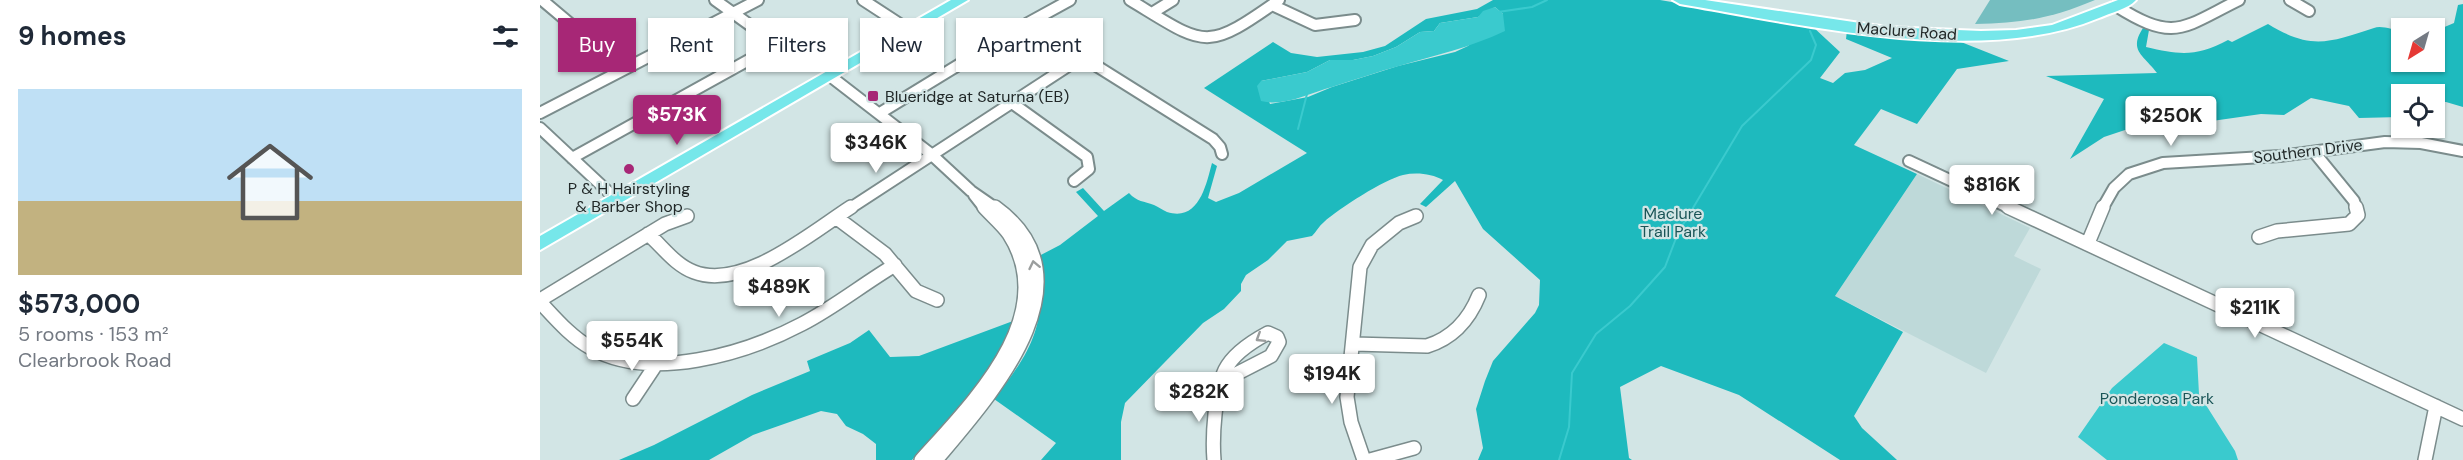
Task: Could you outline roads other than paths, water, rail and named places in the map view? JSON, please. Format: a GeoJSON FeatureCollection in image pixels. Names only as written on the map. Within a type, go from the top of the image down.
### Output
{"type":"FeatureCollection","features":[{"type":"Feature","properties":{"kind":"main road"},"geometry":{"type":"LineString","coordinates":[[930,18],[961,0]]}},
{"type":"Feature","properties":{"kind":"main road","name":"Maclure Road"},"geometry":{"type":"LineString","coordinates":[[1680,0],[1865,29],[1969,35],[2003,35],[2052,29],[2075,23],[2117,1]]}},
{"type":"Feature","properties":{"kind":"main road","name":"Maclure Road"},"geometry":{"type":"LineString","coordinates":[[1722,0],[1865,22],[1969,28],[2022,26],[2050,21],[2117,1]]}},
{"type":"Feature","properties":{"kind":"main road"},"geometry":{"type":"LineString","coordinates":[[540,244],[860,59]]}},
{"type":"Feature","properties":{"kind":"street"},"geometry":{"type":"LineString","coordinates":[[542,0],[563,18]]}},
{"type":"Feature","properties":{"kind":"street"},"geometry":{"type":"LineString","coordinates":[[572,158],[763,52],[767,46],[765,36],[716,0]]}},
{"type":"Feature","properties":{"kind":"street"},"geometry":{"type":"LineString","coordinates":[[636,63],[758,0]]}},
{"type":"Feature","properties":{"kind":"street"},"geometry":{"type":"LineString","coordinates":[[863,0],[891,18]]}},
{"type":"Feature","properties":{"kind":"street"},"geometry":{"type":"LineString","coordinates":[[1037,18],[1070,0]]}},
{"type":"Feature","properties":{"kind":"street"},"geometry":{"type":"LineString","coordinates":[[1130,0],[1192,37],[1206,40],[1227,34],[1276,2],[1315,25],[1355,20]]}},
{"type":"Feature","properties":{"kind":"street"},"geometry":{"type":"LineString","coordinates":[[1152,13],[1173,0]]}},
{"type":"Feature","properties":{"kind":"street"},"geometry":{"type":"LineString","coordinates":[[2117,1],[2143,23],[2168,30],[2179,28],[2239,0]]}},
{"type":"Feature","properties":{"kind":"street"},"geometry":{"type":"LineString","coordinates":[[2290,0],[2309,11]]}},
{"type":"Feature","properties":{"kind":"street"},"geometry":{"type":"LineString","coordinates":[[880,113],[956,67]]}},
{"type":"Feature","properties":{"kind":"street"},"geometry":{"type":"LineString","coordinates":[[1103,70],[1213,139],[1220,147],[1222,154]]}},
{"type":"Feature","properties":{"kind":"street"},"geometry":{"type":"LineString","coordinates":[[540,113],[618,72]]}},
{"type":"Feature","properties":{"kind":"street"},"geometry":{"type":"LineString","coordinates":[[648,234],[689,270],[716,275],[747,270],[765,263],[1059,72]]}},
{"type":"Feature","properties":{"kind":"street"},"geometry":{"type":"LineString","coordinates":[[830,76],[932,155],[972,191],[988,200],[1015,224],[1029,246],[1036,272],[1033,317],[1014,360],[988,398],[936,460]]}},
{"type":"Feature","properties":{"kind":"street"},"geometry":{"type":"LineString","coordinates":[[1012,103],[1087,157],[1089,169],[1074,181]]}},
{"type":"Feature","properties":{"kind":"street"},"geometry":{"type":"LineString","coordinates":[[540,128],[617,200]]}},
{"type":"Feature","properties":{"kind":"street","name":"Southern Drive"},"geometry":{"type":"LineString","coordinates":[[2088,243],[2107,199],[2118,183],[2131,173],[2170,162],[2314,152],[2398,142],[2432,144],[2463,151]]}},
{"type":"Feature","properties":{"kind":"street"},"geometry":{"type":"LineString","coordinates":[[2259,237],[2277,231],[2349,224],[2358,215],[2355,201],[2314,152]]}},
{"type":"Feature","properties":{"kind":"street"},"geometry":{"type":"LineString","coordinates":[[1908,161],[2463,418]]}},
{"type":"Feature","properties":{"kind":"street"},"geometry":{"type":"LineString","coordinates":[[921,460],[991,377],[1015,337],[1021,319],[1026,291],[1022,262],[1010,236],[980,205],[972,191]]}},
{"type":"Feature","properties":{"kind":"street"},"geometry":{"type":"LineString","coordinates":[[687,216],[665,224],[540,301],[577,338],[598,351],[625,359],[657,363],[695,359],[735,351],[790,330],[895,265]]}},
{"type":"Feature","properties":{"kind":"street"},"geometry":{"type":"LineString","coordinates":[[1365,460],[1351,422],[1347,397],[1354,344],[1358,278],[1365,255],[1380,238],[1399,223],[1416,216]]}},
{"type":"Feature","properties":{"kind":"street"},"geometry":{"type":"LineString","coordinates":[[837,218],[895,265],[916,291],[937,300]]}},
{"type":"Feature","properties":{"kind":"street"},"geometry":{"type":"LineString","coordinates":[[1354,344],[1427,346],[1438,343],[1449,337],[1473,311],[1479,295]]}},
{"type":"Feature","properties":{"kind":"street"},"geometry":{"type":"LineString","coordinates":[[633,399],[657,363]]}},
{"type":"Feature","properties":{"kind":"street"},"geometry":{"type":"LineString","coordinates":[[1214,460],[1214,431],[1222,386]]}},
{"type":"Feature","properties":{"kind":"street"},"geometry":{"type":"LineString","coordinates":[[2425,460],[2436,406]]}},
{"type":"Feature","properties":{"kind":"street"},"geometry":{"type":"LineString","coordinates":[[1370,460],[1414,448]]}},
{"type":"Feature","properties":{"kind":"waterway"},"geometry":{"type":"LineString","coordinates":[[1498,12],[1532,7],[1547,0]]}},
{"type":"Feature","properties":{"kind":"waterway"},"geometry":{"type":"LineString","coordinates":[[1559,460],[1569,427],[1572,373],[1596,334],[1630,306],[1665,267],[1678,233],[1742,126],[1811,60],[1816,45],[1810,31]]}},
{"type":"Feature","properties":{"kind":"waterway"},"geometry":{"type":"LineString","coordinates":[[1298,129],[1307,94]]}},
{"type":"Feature","properties":{"kind":"place","name":"Blueridge at Saturna (EB)"},"geometry":{"type":"Point","coordinates":[873,96]}},
{"type":"Feature","properties":{"kind":"place","name":"P & H Hairstyling & Barber Shop"},"geometry":{"type":"Point","coordinates":[629,169]}},
{"type":"Feature","properties":{"kind":"park label","name":"Maclure Trail Park"},"geometry":{"type":"Point","coordinates":[1673,222]}},
{"type":"Feature","properties":{"kind":"park label","name":"Ponderosa Park"},"geometry":{"type":"Point","coordinates":[2157,398]}}]}
